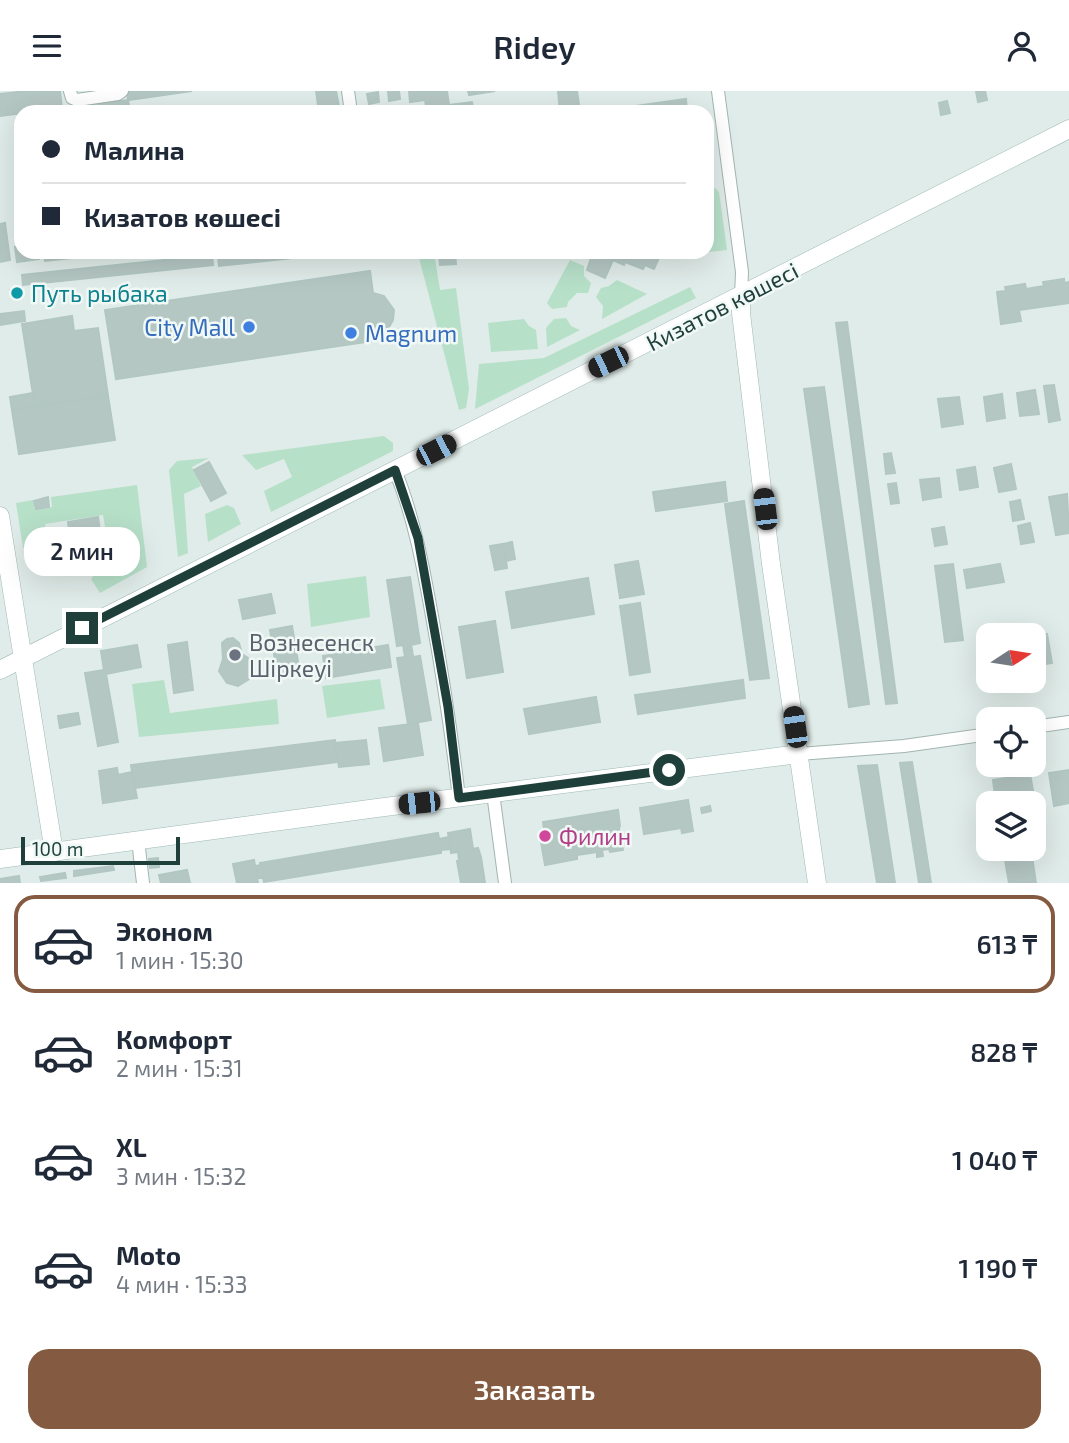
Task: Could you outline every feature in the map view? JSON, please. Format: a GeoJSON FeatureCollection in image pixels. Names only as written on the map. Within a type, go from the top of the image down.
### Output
{"type":"FeatureCollection","features":[{"type":"Feature","properties":{"kind":"main road","name":"Кизатов көшесі"},"geometry":{"type":"LineString","coordinates":[[0,670],[1069,129]]}},
{"type":"Feature","properties":{"kind":"main road"},"geometry":{"type":"LineString","coordinates":[[741,297],[770,550],[817,883]]}},
{"type":"Feature","properties":{"kind":"main road"},"geometry":{"type":"LineString","coordinates":[[0,516],[54,852]]}},
{"type":"Feature","properties":{"kind":"main road"},"geometry":{"type":"LineString","coordinates":[[0,859],[799,754]]}},
{"type":"Feature","properties":{"kind":"street"},"geometry":{"type":"LineString","coordinates":[[70,91],[75,100],[97,94],[118,94],[122,91]]}},
{"type":"Feature","properties":{"kind":"street"},"geometry":{"type":"LineString","coordinates":[[718,91],[742,272],[741,297]]}},
{"type":"Feature","properties":{"kind":"street"},"geometry":{"type":"LineString","coordinates":[[395,470],[418,538],[448,707],[459,798]]}},
{"type":"Feature","properties":{"kind":"street"},"geometry":{"type":"LineString","coordinates":[[1046,725],[1069,722]]}},
{"type":"Feature","properties":{"kind":"street"},"geometry":{"type":"LineString","coordinates":[[799,754],[904,746],[976,736]]}},
{"type":"Feature","properties":{"kind":"street"},"geometry":{"type":"LineString","coordinates":[[493,793],[505,883]]}},
{"type":"Feature","properties":{"kind":"street"},"geometry":{"type":"LineString","coordinates":[[138,840],[144,883]]}},
{"type":"Feature","properties":{"kind":"green space"},"geometry":{"type":"Polygon","coordinates":[[[714,188],[719,192],[727,250],[714,251],[714,188]]]}},
{"type":"Feature","properties":{"kind":"green space"},"geometry":{"type":"Polygon","coordinates":[[[419,259],[435,259],[440,290],[456,288],[469,389],[466,408],[459,410],[419,259]]]}},
{"type":"Feature","properties":{"kind":"green space"},"geometry":{"type":"Polygon","coordinates":[[[570,260],[584,266],[584,276],[591,283],[588,293],[577,293],[567,307],[552,309],[547,303],[570,260]]]}},
{"type":"Feature","properties":{"kind":"green space"},"geometry":{"type":"Polygon","coordinates":[[[617,280],[647,294],[602,319],[603,306],[596,297],[601,288],[617,280]]]}},
{"type":"Feature","properties":{"kind":"green space"},"geometry":{"type":"Polygon","coordinates":[[[690,287],[696,298],[475,409],[479,364],[544,358],[690,287]]]}},
{"type":"Feature","properties":{"kind":"green space"},"geometry":{"type":"Polygon","coordinates":[[[566,318],[571,326],[580,330],[547,347],[546,328],[554,319],[566,318]]]}},
{"type":"Feature","properties":{"kind":"green space"},"geometry":{"type":"Polygon","coordinates":[[[524,319],[536,330],[538,349],[491,352],[488,323],[524,319]]]}},
{"type":"Feature","properties":{"kind":"green space"},"geometry":{"type":"Polygon","coordinates":[[[384,436],[393,443],[393,451],[271,512],[264,491],[292,477],[284,459],[256,470],[242,455],[384,436]]]}},
{"type":"Feature","properties":{"kind":"green space"},"geometry":{"type":"Polygon","coordinates":[[[209,458],[192,467],[201,486],[184,494],[188,553],[178,557],[169,470],[177,461],[209,458]]]}},
{"type":"Feature","properties":{"kind":"green space"},"geometry":{"type":"Polygon","coordinates":[[[137,485],[147,567],[100,593],[91,579],[97,570],[112,566],[103,515],[45,524],[48,544],[23,548],[16,503],[33,500],[35,510],[52,507],[51,497],[137,485]]]}},
{"type":"Feature","properties":{"kind":"green space"},"geometry":{"type":"Polygon","coordinates":[[[227,505],[234,508],[241,524],[208,542],[205,514],[227,505]]]}},
{"type":"Feature","properties":{"kind":"green space"},"geometry":{"type":"Polygon","coordinates":[[[366,576],[370,617],[311,627],[307,584],[366,576]]]}},
{"type":"Feature","properties":{"kind":"green space"},"geometry":{"type":"Polygon","coordinates":[[[380,679],[385,709],[327,718],[322,686],[380,679]]]}},
{"type":"Feature","properties":{"kind":"green space"},"geometry":{"type":"Polygon","coordinates":[[[164,680],[170,713],[277,699],[279,724],[139,737],[132,684],[164,680]]]}},
{"type":"Feature","properties":{"kind":"building"},"geometry":{"type":"Polygon","coordinates":[[[60,91],[62,105],[14,105],[14,114],[0,116],[0,94],[60,91]]]}},
{"type":"Feature","properties":{"kind":"building"},"geometry":{"type":"Polygon","coordinates":[[[127,91],[192,91],[128,100],[127,91]]]}},
{"type":"Feature","properties":{"kind":"building"},"geometry":{"type":"Polygon","coordinates":[[[316,91],[336,91],[339,105],[318,105],[316,91]]]}},
{"type":"Feature","properties":{"kind":"building"},"geometry":{"type":"Polygon","coordinates":[[[388,91],[399,91],[400,99],[389,101],[388,91]]]}},
{"type":"Feature","properties":{"kind":"building"},"geometry":{"type":"Polygon","coordinates":[[[409,91],[447,91],[449,105],[426,105],[425,100],[410,102],[409,91]]]}},
{"type":"Feature","properties":{"kind":"building"},"geometry":{"type":"Polygon","coordinates":[[[468,91],[495,91],[469,95],[468,91]]]}},
{"type":"Feature","properties":{"kind":"building"},"geometry":{"type":"Polygon","coordinates":[[[558,91],[577,91],[579,105],[559,105],[558,91]]]}},
{"type":"Feature","properties":{"kind":"building"},"geometry":{"type":"Polygon","coordinates":[[[976,91],[985,91],[987,100],[978,102],[976,91]]]}},
{"type":"Feature","properties":{"kind":"building"},"geometry":{"type":"Polygon","coordinates":[[[378,92],[379,102],[369,104],[367,94],[378,92]]]}},
{"type":"Feature","properties":{"kind":"building"},"geometry":{"type":"Polygon","coordinates":[[[686,99],[686,105],[643,105],[686,99]]]}},
{"type":"Feature","properties":{"kind":"building"},"geometry":{"type":"Polygon","coordinates":[[[128,100],[129,105],[87,105],[128,100]]]}},
{"type":"Feature","properties":{"kind":"building"},"geometry":{"type":"Polygon","coordinates":[[[947,101],[950,113],[941,115],[939,103],[947,101]]]}},
{"type":"Feature","properties":{"kind":"building"},"geometry":{"type":"Polygon","coordinates":[[[472,102],[473,105],[449,105],[472,102]]]}},
{"type":"Feature","properties":{"kind":"building"},"geometry":{"type":"Polygon","coordinates":[[[5,223],[10,260],[0,262],[0,224],[5,223]]]}},
{"type":"Feature","properties":{"kind":"building"},"geometry":{"type":"Polygon","coordinates":[[[17,259],[39,259],[17,262],[17,259]]]}},
{"type":"Feature","properties":{"kind":"building"},"geometry":{"type":"Polygon","coordinates":[[[174,259],[212,259],[213,265],[23,285],[22,275],[174,259]]]}},
{"type":"Feature","properties":{"kind":"building"},"geometry":{"type":"Polygon","coordinates":[[[218,259],[284,259],[219,266],[218,259]]]}},
{"type":"Feature","properties":{"kind":"building"},"geometry":{"type":"Polygon","coordinates":[[[439,259],[456,259],[456,264],[440,265],[439,259]]]}},
{"type":"Feature","properties":{"kind":"building"},"geometry":{"type":"Polygon","coordinates":[[[591,259],[658,259],[654,269],[645,265],[643,269],[625,262],[624,265],[613,260],[605,278],[587,270],[591,259]]]}},
{"type":"Feature","properties":{"kind":"building","name":"City Mall"},"geometry":{"type":"Polygon","coordinates":[[[370,271],[373,293],[384,296],[394,310],[388,329],[379,334],[380,340],[116,379],[105,310],[370,271]]]}},
{"type":"Feature","properties":{"kind":"building"},"geometry":{"type":"Polygon","coordinates":[[[1064,279],[1064,283],[1069,282],[1069,303],[1019,310],[1021,321],[1001,324],[997,292],[1006,291],[1005,287],[1025,284],[1026,289],[1044,286],[1043,282],[1064,279]]]}},
{"type":"Feature","properties":{"kind":"building","name":"Путь рыбака"},"geometry":{"type":"Polygon","coordinates":[[[22,288],[23,296],[12,298],[10,290],[22,288]]]}},
{"type":"Feature","properties":{"kind":"building"},"geometry":{"type":"Polygon","coordinates":[[[24,311],[25,321],[0,325],[0,314],[24,311]]]}},
{"type":"Feature","properties":{"kind":"building"},"geometry":{"type":"Polygon","coordinates":[[[72,316],[74,331],[98,328],[108,396],[35,407],[22,324],[72,316]]]}},
{"type":"Feature","properties":{"kind":"building"},"geometry":{"type":"Polygon","coordinates":[[[847,322],[897,703],[886,704],[836,323],[847,322]]]}},
{"type":"Feature","properties":{"kind":"building"},"geometry":{"type":"Polygon","coordinates":[[[1054,385],[1060,420],[1049,422],[1044,386],[1054,385]]]}},
{"type":"Feature","properties":{"kind":"building"},"geometry":{"type":"Polygon","coordinates":[[[824,387],[869,704],[849,707],[804,389],[824,387]]]}},
{"type":"Feature","properties":{"kind":"building"},"geometry":{"type":"Polygon","coordinates":[[[1035,390],[1039,414],[1020,416],[1017,393],[1035,390]]]}},
{"type":"Feature","properties":{"kind":"building"},"geometry":{"type":"Polygon","coordinates":[[[33,393],[35,407],[12,410],[10,397],[33,393]]]}},
{"type":"Feature","properties":{"kind":"building"},"geometry":{"type":"Polygon","coordinates":[[[1002,394],[1005,418],[987,421],[984,397],[1002,394]]]}},
{"type":"Feature","properties":{"kind":"building"},"geometry":{"type":"Polygon","coordinates":[[[108,396],[115,440],[19,454],[12,410],[108,396]]]}},
{"type":"Feature","properties":{"kind":"building"},"geometry":{"type":"Polygon","coordinates":[[[959,397],[963,424],[942,427],[938,399],[959,397]]]}},
{"type":"Feature","properties":{"kind":"building"},"geometry":{"type":"Polygon","coordinates":[[[891,453],[895,473],[886,474],[884,454],[891,453]]]}},
{"type":"Feature","properties":{"kind":"building"},"geometry":{"type":"Polygon","coordinates":[[[209,462],[226,493],[211,501],[194,470],[209,462]]]}},
{"type":"Feature","properties":{"kind":"building"},"geometry":{"type":"Polygon","coordinates":[[[1011,464],[1016,489],[999,492],[994,468],[1011,464]]]}},
{"type":"Feature","properties":{"kind":"building"},"geometry":{"type":"Polygon","coordinates":[[[975,467],[978,487],[960,490],[957,470],[975,467]]]}},
{"type":"Feature","properties":{"kind":"building"},"geometry":{"type":"Polygon","coordinates":[[[939,478],[941,497],[923,500],[920,480],[939,478]]]}},
{"type":"Feature","properties":{"kind":"building"},"geometry":{"type":"Polygon","coordinates":[[[725,482],[727,501],[656,511],[653,492],[725,482]]]}},
{"type":"Feature","properties":{"kind":"building"},"geometry":{"type":"Polygon","coordinates":[[[896,483],[899,503],[891,504],[888,484],[896,483]]]}},
{"type":"Feature","properties":{"kind":"building"},"geometry":{"type":"Polygon","coordinates":[[[1067,494],[1069,533],[1056,535],[1049,497],[1067,494]]]}},
{"type":"Feature","properties":{"kind":"building"},"geometry":{"type":"Polygon","coordinates":[[[48,497],[49,507],[36,509],[34,501],[48,497]]]}},
{"type":"Feature","properties":{"kind":"building"},"geometry":{"type":"Polygon","coordinates":[[[1020,500],[1024,519],[1013,521],[1010,502],[1020,500]]]}},
{"type":"Feature","properties":{"kind":"building"},"geometry":{"type":"Polygon","coordinates":[[[744,501],[769,678],[750,680],[725,504],[744,501]]]}},
{"type":"Feature","properties":{"kind":"building"},"geometry":{"type":"Polygon","coordinates":[[[98,517],[100,531],[70,536],[68,522],[98,517]]]}},
{"type":"Feature","properties":{"kind":"building"},"geometry":{"type":"Polygon","coordinates":[[[1030,523],[1034,542],[1021,544],[1018,526],[1030,523]]]}},
{"type":"Feature","properties":{"kind":"building"},"geometry":{"type":"Polygon","coordinates":[[[944,527],[947,544],[935,546],[932,529],[944,527]]]}},
{"type":"Feature","properties":{"kind":"building"},"geometry":{"type":"Polygon","coordinates":[[[512,542],[515,559],[506,561],[503,544],[512,542]]]}},
{"type":"Feature","properties":{"kind":"building"},"geometry":{"type":"Polygon","coordinates":[[[503,544],[507,568],[495,570],[490,546],[503,544]]]}},
{"type":"Feature","properties":{"kind":"building"},"geometry":{"type":"Polygon","coordinates":[[[105,552],[108,567],[68,575],[65,560],[105,552]]]}},
{"type":"Feature","properties":{"kind":"building"},"geometry":{"type":"Polygon","coordinates":[[[638,561],[644,594],[620,598],[615,565],[638,561]]]}},
{"type":"Feature","properties":{"kind":"building"},"geometry":{"type":"Polygon","coordinates":[[[953,564],[963,640],[945,642],[935,566],[953,564]]]}},
{"type":"Feature","properties":{"kind":"building"},"geometry":{"type":"Polygon","coordinates":[[[1000,564],[1004,582],[967,588],[964,570],[1000,564]]]}},
{"type":"Feature","properties":{"kind":"building"},"geometry":{"type":"Polygon","coordinates":[[[410,577],[420,643],[411,645],[412,650],[404,651],[403,645],[397,646],[387,580],[410,577]]]}},
{"type":"Feature","properties":{"kind":"building"},"geometry":{"type":"Polygon","coordinates":[[[588,578],[594,614],[512,628],[506,592],[588,578]]]}},
{"type":"Feature","properties":{"kind":"building"},"geometry":{"type":"Polygon","coordinates":[[[271,594],[275,613],[243,619],[239,600],[271,594]]]}},
{"type":"Feature","properties":{"kind":"building"},"geometry":{"type":"Polygon","coordinates":[[[640,603],[650,672],[630,675],[620,606],[640,603]]]}},
{"type":"Feature","properties":{"kind":"building"},"geometry":{"type":"Polygon","coordinates":[[[495,621],[503,672],[467,678],[459,627],[495,621]]]}},
{"type":"Feature","properties":{"kind":"building"},"geometry":{"type":"Polygon","coordinates":[[[292,626],[300,674],[278,678],[270,630],[292,626]]]}},
{"type":"Feature","properties":{"kind":"building"},"geometry":{"type":"Polygon","coordinates":[[[1046,634],[1052,663],[1046,664],[1046,634]]]}},
{"type":"Feature","properties":{"kind":"building"},"geometry":{"type":"Polygon","coordinates":[[[233,638],[239,643],[242,654],[248,658],[252,667],[249,679],[238,686],[227,683],[219,671],[223,659],[222,643],[233,638]]]}},
{"type":"Feature","properties":{"kind":"building"},"geometry":{"type":"Polygon","coordinates":[[[187,642],[193,690],[174,693],[168,645],[187,642]]]}},
{"type":"Feature","properties":{"kind":"building"},"geometry":{"type":"Polygon","coordinates":[[[137,645],[141,667],[106,674],[118,742],[98,746],[85,673],[104,670],[101,651],[137,645]]]}},
{"type":"Feature","properties":{"kind":"building"},"geometry":{"type":"Polygon","coordinates":[[[388,645],[391,667],[326,678],[323,656],[388,645]]]}},
{"type":"Feature","properties":{"kind":"building"},"geometry":{"type":"Polygon","coordinates":[[[412,650],[413,657],[420,656],[431,720],[408,724],[397,658],[405,657],[404,651],[412,650]]]}},
{"type":"Feature","properties":{"kind":"building"},"geometry":{"type":"Polygon","coordinates":[[[743,680],[745,698],[638,714],[635,695],[743,680]]]}},
{"type":"Feature","properties":{"kind":"building"},"geometry":{"type":"Polygon","coordinates":[[[596,697],[600,722],[529,734],[524,709],[596,697]]]}},
{"type":"Feature","properties":{"kind":"building"},"geometry":{"type":"Polygon","coordinates":[[[78,713],[80,724],[60,728],[58,716],[78,713]]]}},
{"type":"Feature","properties":{"kind":"building"},"geometry":{"type":"Polygon","coordinates":[[[418,723],[423,755],[384,761],[379,728],[418,723]]]}},
{"type":"Feature","properties":{"kind":"building"},"geometry":{"type":"Polygon","coordinates":[[[335,740],[338,762],[135,788],[131,765],[335,740]]]}},
{"type":"Feature","properties":{"kind":"building"},"geometry":{"type":"Polygon","coordinates":[[[366,740],[369,764],[339,767],[335,743],[366,740]]]}},
{"type":"Feature","properties":{"kind":"building"},"geometry":{"type":"Polygon","coordinates":[[[912,762],[931,883],[919,883],[900,763],[912,762]]]}},
{"type":"Feature","properties":{"kind":"building"},"geometry":{"type":"Polygon","coordinates":[[[877,765],[895,883],[877,883],[858,766],[877,765]]]}},
{"type":"Feature","properties":{"kind":"building"},"geometry":{"type":"Polygon","coordinates":[[[117,768],[118,775],[132,772],[137,798],[103,803],[99,771],[117,768]]]}},
{"type":"Feature","properties":{"kind":"building"},"geometry":{"type":"Polygon","coordinates":[[[1069,770],[1069,803],[1054,806],[1049,773],[1069,770]]]}},
{"type":"Feature","properties":{"kind":"building"},"geometry":{"type":"Polygon","coordinates":[[[1031,777],[1033,791],[994,791],[993,780],[1031,777]]]}},
{"type":"Feature","properties":{"kind":"building"},"geometry":{"type":"Polygon","coordinates":[[[688,800],[693,831],[682,833],[681,828],[644,834],[640,808],[688,800]]]}},
{"type":"Feature","properties":{"kind":"building"},"geometry":{"type":"Polygon","coordinates":[[[710,806],[711,811],[702,813],[701,808],[710,806]]]}},
{"type":"Feature","properties":{"kind":"building"},"geometry":{"type":"Polygon","coordinates":[[[618,810],[620,826],[604,829],[603,825],[545,835],[543,822],[618,810]]]}},
{"type":"Feature","properties":{"kind":"building"},"geometry":{"type":"Polygon","coordinates":[[[603,825],[604,831],[619,828],[623,850],[602,850],[603,856],[597,857],[597,852],[577,855],[577,859],[545,865],[541,842],[544,842],[543,836],[603,825]]]}},
{"type":"Feature","properties":{"kind":"building"},"geometry":{"type":"Polygon","coordinates":[[[470,829],[473,849],[478,848],[481,857],[485,883],[461,883],[458,852],[451,853],[448,833],[470,829]]]}},
{"type":"Feature","properties":{"kind":"building"},"geometry":{"type":"Polygon","coordinates":[[[438,833],[439,839],[449,837],[450,849],[441,850],[441,853],[264,882],[263,878],[257,878],[255,866],[261,865],[260,863],[438,833]]]}},
{"type":"Feature","properties":{"kind":"building"},"geometry":{"type":"Polygon","coordinates":[[[158,858],[159,867],[150,868],[149,859],[158,858]]]}},
{"type":"Feature","properties":{"kind":"building"},"geometry":{"type":"Polygon","coordinates":[[[254,860],[258,883],[237,883],[233,864],[254,860]]]}},
{"type":"Feature","properties":{"kind":"building"},"geometry":{"type":"Polygon","coordinates":[[[1005,861],[1033,861],[1036,883],[1009,883],[1005,861]]]}},
{"type":"Feature","properties":{"kind":"building"},"geometry":{"type":"Polygon","coordinates":[[[113,866],[114,870],[74,876],[74,871],[113,866]]]}},
{"type":"Feature","properties":{"kind":"building"},"geometry":{"type":"Polygon","coordinates":[[[187,870],[190,883],[161,883],[159,875],[187,870]]]}},
{"type":"Feature","properties":{"kind":"building"},"geometry":{"type":"Polygon","coordinates":[[[65,873],[66,878],[41,881],[40,877],[65,873]]]}},
{"type":"Feature","properties":{"kind":"building"},"geometry":{"type":"Polygon","coordinates":[[[19,876],[20,883],[0,883],[0,879],[19,876]]]}},
{"type":"Feature","properties":{"kind":"place","name":"Путь рыбака"},"geometry":{"type":"Point","coordinates":[17,293]}},
{"type":"Feature","properties":{"kind":"place","name":"City Mall"},"geometry":{"type":"Point","coordinates":[249,327]}},
{"type":"Feature","properties":{"kind":"place","name":"Magnum"},"geometry":{"type":"Point","coordinates":[351,333]}},
{"type":"Feature","properties":{"kind":"place","name":"Вознесенск Шіркеуі"},"geometry":{"type":"Point","coordinates":[235,655]}},
{"type":"Feature","properties":{"kind":"place","name":"Филин"},"geometry":{"type":"Point","coordinates":[545,836]}},
{"type":"Feature","properties":{"kind":"route"},"geometry":{"type":"LineString","coordinates":[[82,628],[395,470],[418,538],[448,707],[459,798],[669,770]]}}]}
